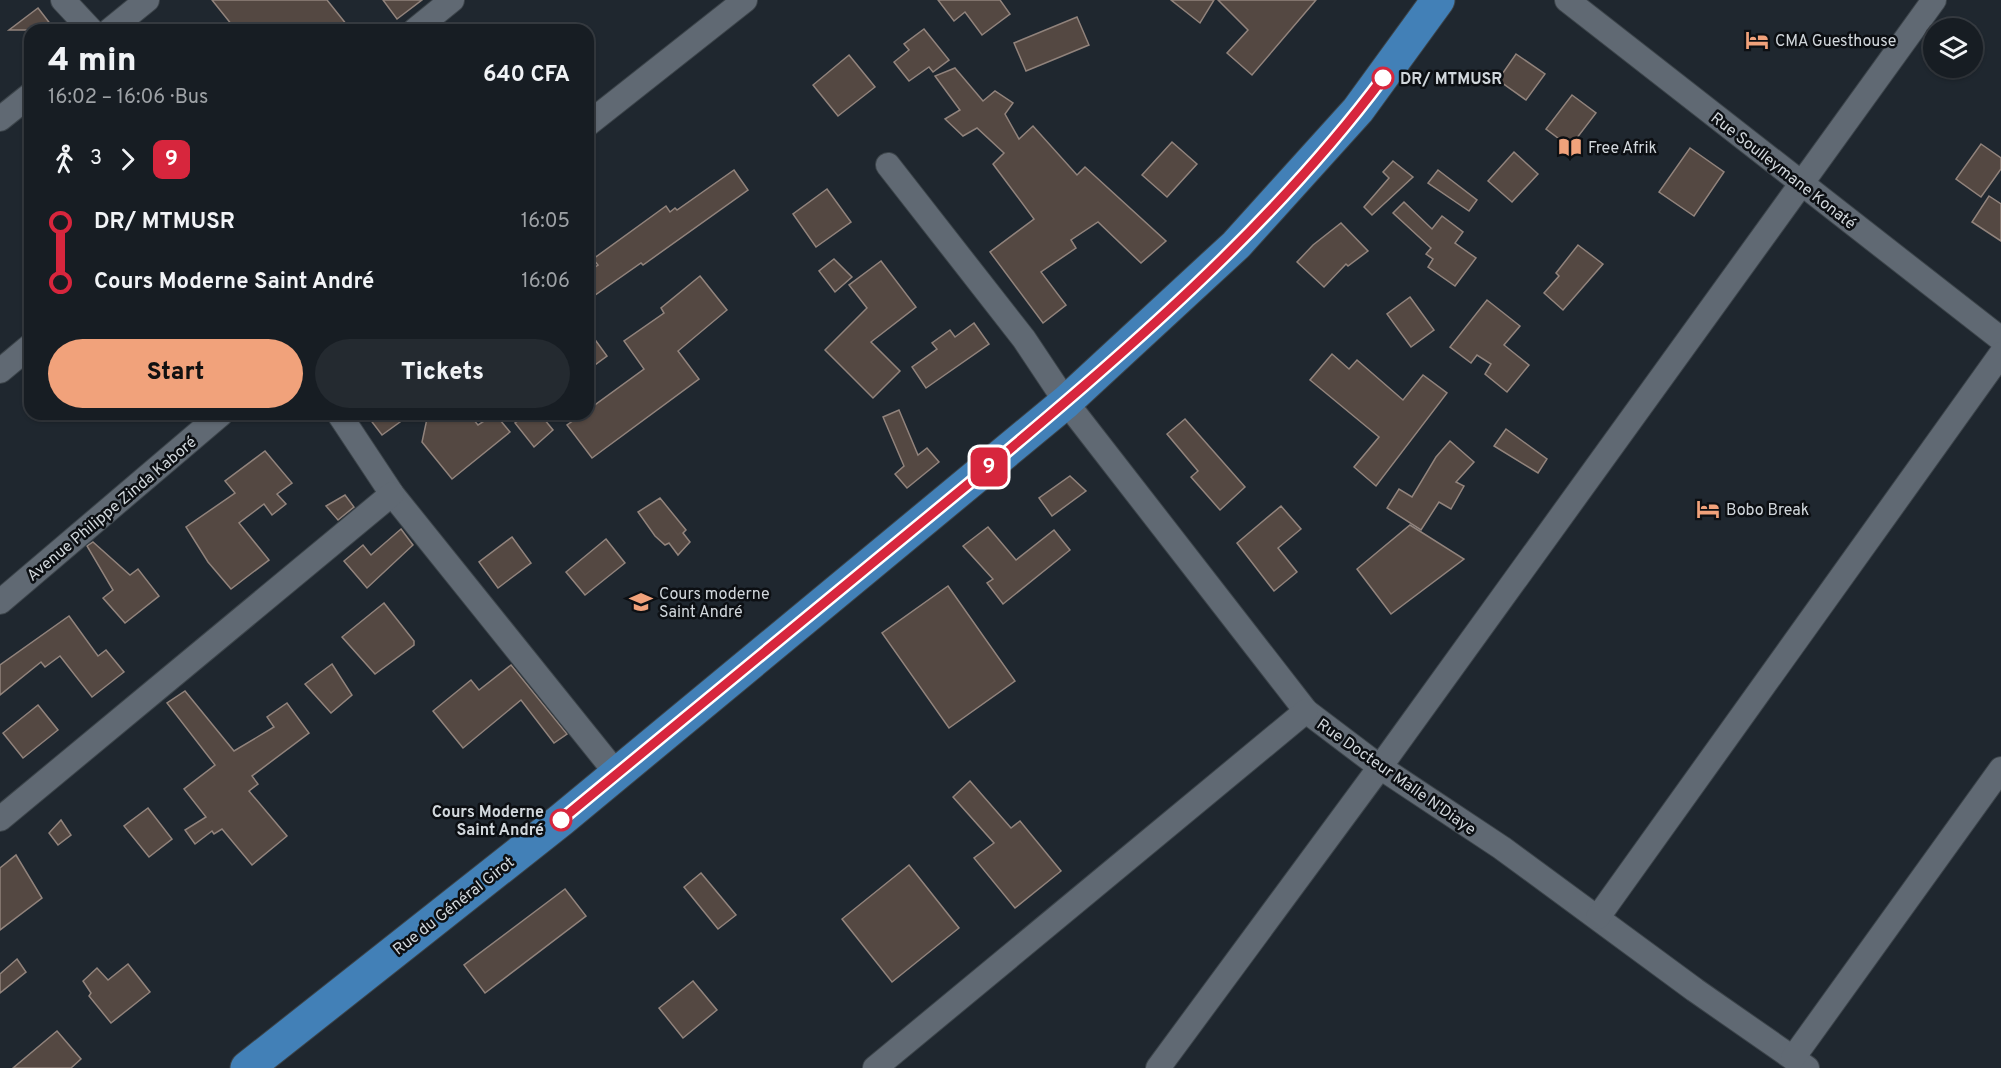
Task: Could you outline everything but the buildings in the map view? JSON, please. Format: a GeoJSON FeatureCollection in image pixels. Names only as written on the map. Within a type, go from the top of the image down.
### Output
{"type":"FeatureCollection","features":[{"type":"Feature","properties":{"kind":"highway","name":"Rue du Général Girot"},"geometry":{"type":"LineString","coordinates":[[247,1068],[617,774],[1066,402],[1236,246],[1358,110],[1438,0]]}},
{"type":"Feature","properties":{"kind":"street"},"geometry":{"type":"LineString","coordinates":[[63,0],[85,24]]}},
{"type":"Feature","properties":{"kind":"street"},"geometry":{"type":"LineString","coordinates":[[117,24],[147,0]]}},
{"type":"Feature","properties":{"kind":"street"},"geometry":{"type":"LineString","coordinates":[[422,24],[452,0]]}},
{"type":"Feature","properties":{"kind":"street"},"geometry":{"type":"LineString","coordinates":[[594,119],[745,0]]}},
{"type":"Feature","properties":{"kind":"street","name":"Rue Soulleymane Konaté"},"geometry":{"type":"LineString","coordinates":[[1567,0],[2001,339]]}},
{"type":"Feature","properties":{"kind":"street"},"geometry":{"type":"LineString","coordinates":[[1158,1068],[1380,767],[1934,0]]}},
{"type":"Feature","properties":{"kind":"street"},"geometry":{"type":"LineString","coordinates":[[0,119],[24,100]]}},
{"type":"Feature","properties":{"kind":"street","name":"Rue Docteur Malle N'Diaye"},"geometry":{"type":"LineString","coordinates":[[888,165],[1024,339],[1066,402],[1306,711],[1380,767],[1502,848],[1800,1063]]}},
{"type":"Feature","properties":{"kind":"street"},"geometry":{"type":"LineString","coordinates":[[0,371],[24,351]]}},
{"type":"Feature","properties":{"kind":"street"},"geometry":{"type":"LineString","coordinates":[[1598,918],[2001,354]]}},
{"type":"Feature","properties":{"kind":"street","name":"Avenue Philippe Zinda Kaboré"},"geometry":{"type":"LineString","coordinates":[[0,602],[215,420]]}},
{"type":"Feature","properties":{"kind":"street"},"geometry":{"type":"LineString","coordinates":[[343,420],[392,494],[617,774]]}},
{"type":"Feature","properties":{"kind":"street"},"geometry":{"type":"LineString","coordinates":[[0,819],[392,494]]}},
{"type":"Feature","properties":{"kind":"street"},"geometry":{"type":"LineString","coordinates":[[875,1068],[1306,711]]}},
{"type":"Feature","properties":{"kind":"street"},"geometry":{"type":"LineString","coordinates":[[1800,1063],[2001,770]]}},
{"type":"Feature","properties":{"kind":"bus line","name":"9"},"geometry":{"type":"LineString","coordinates":[[561,820],[1066,402],[1236,246],[1304,172],[1383,78]]}},
{"type":"Feature","properties":{"kind":"place","name":"CMA Guesthouse"},"geometry":{"type":"Point","coordinates":[1757,40]}},
{"type":"Feature","properties":{"kind":"place","name":"DR/ MTMUSR"},"geometry":{"type":"Point","coordinates":[1383,78]}},
{"type":"Feature","properties":{"kind":"place","name":"Free Afrik"},"geometry":{"type":"Point","coordinates":[1570,147]}},
{"type":"Feature","properties":{"kind":"place","name":"Bobo Break"},"geometry":{"type":"Point","coordinates":[1708,509]}},
{"type":"Feature","properties":{"kind":"place","name":"Cours moderne Saint André"},"geometry":{"type":"Point","coordinates":[641,602]}},
{"type":"Feature","properties":{"kind":"place","name":"Cours Moderne Saint André"},"geometry":{"type":"Point","coordinates":[561,820]}}]}
